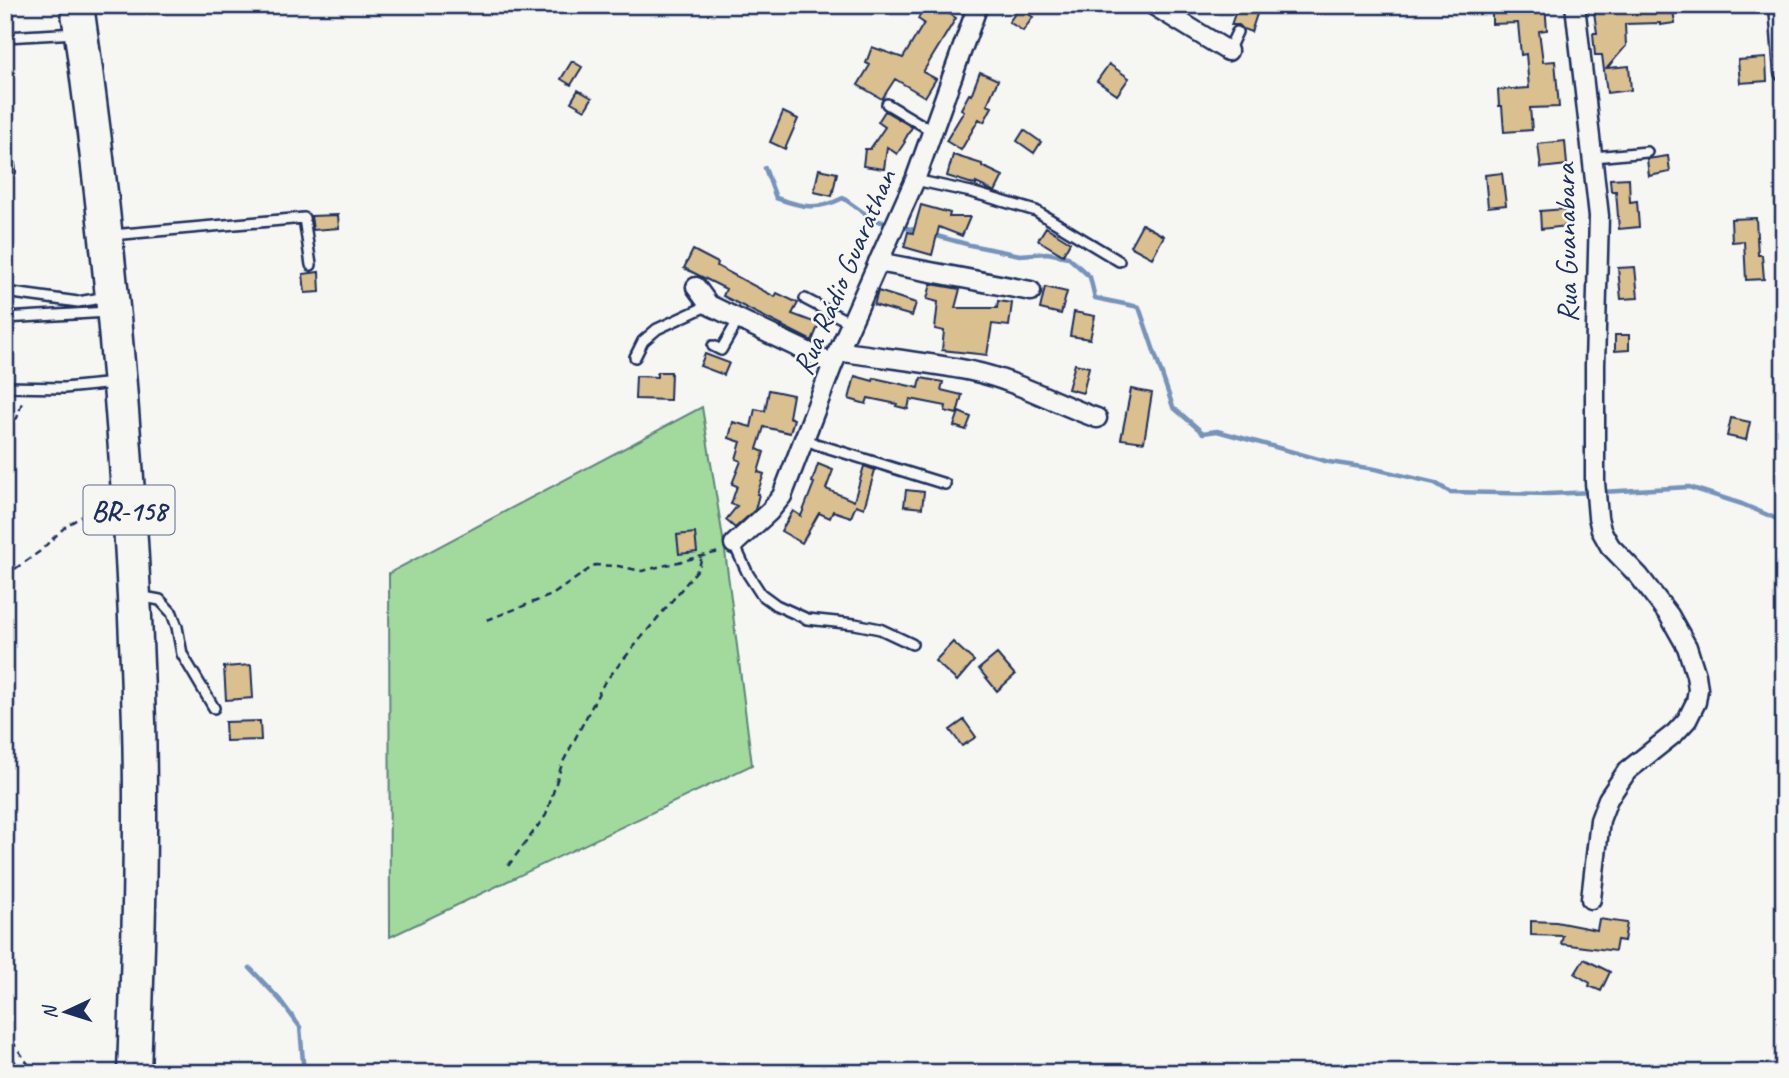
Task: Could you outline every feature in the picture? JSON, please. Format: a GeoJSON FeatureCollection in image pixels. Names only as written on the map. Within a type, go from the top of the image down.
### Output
{"type":"FeatureCollection","features":[{"type":"Feature","properties":{"kind":"highway","name":"BR-158"},"geometry":{"type":"LineString","coordinates":[[79,19],[106,235],[128,499],[139,724],[140,834],[134,1073]]}},
{"type":"Feature","properties":{"kind":"street","name":"Rua Rádio Guarathan"},"geometry":{"type":"LineString","coordinates":[[734,544],[769,512],[782,496],[836,357],[915,180],[978,5]]}},
{"type":"Feature","properties":{"kind":"street"},"geometry":{"type":"LineString","coordinates":[[1153,5],[1228,51]]}},
{"type":"Feature","properties":{"kind":"street","name":"Rua Guanabara"},"geometry":{"type":"LineString","coordinates":[[1575,5],[1599,216],[1595,365],[1595,482],[1598,517],[1601,530],[1610,546],[1639,576],[1669,615],[1687,647],[1698,689],[1696,702],[1687,720],[1675,733],[1627,771],[1608,799],[1600,820],[1591,899]]}},
{"type":"Feature","properties":{"kind":"street"},"geometry":{"type":"LineString","coordinates":[[1779,5],[1784,72]]}},
{"type":"Feature","properties":{"kind":"street"},"geometry":{"type":"LineString","coordinates":[[878,262],[1031,290]]}},
{"type":"Feature","properties":{"kind":"street"},"geometry":{"type":"LineString","coordinates":[[696,287],[709,304],[836,357],[972,371],[1012,383],[1097,418]]}},
{"type":"Feature","properties":{"kind":"lane"},"geometry":{"type":"LineString","coordinates":[[5,37],[79,19]]}},
{"type":"Feature","properties":{"kind":"lane"},"geometry":{"type":"LineString","coordinates":[[1228,51],[1237,32]]}},
{"type":"Feature","properties":{"kind":"lane"},"geometry":{"type":"LineString","coordinates":[[887,104],[932,131]]}},
{"type":"Feature","properties":{"kind":"lane"},"geometry":{"type":"LineString","coordinates":[[5,137],[10,171],[5,173]]}},
{"type":"Feature","properties":{"kind":"lane"},"geometry":{"type":"LineString","coordinates":[[1594,157],[1647,152]]}},
{"type":"Feature","properties":{"kind":"lane"},"geometry":{"type":"LineString","coordinates":[[915,180],[971,192],[1036,211],[1119,261]]}},
{"type":"Feature","properties":{"kind":"lane"},"geometry":{"type":"LineString","coordinates":[[106,235],[304,218],[312,265]]}},
{"type":"Feature","properties":{"kind":"lane"},"geometry":{"type":"LineString","coordinates":[[5,292],[112,304]]}},
{"type":"Feature","properties":{"kind":"lane"},"geometry":{"type":"LineString","coordinates":[[805,299],[851,323]]}},
{"type":"Feature","properties":{"kind":"lane"},"geometry":{"type":"LineString","coordinates":[[5,318],[112,304]]}},
{"type":"Feature","properties":{"kind":"lane"},"geometry":{"type":"LineString","coordinates":[[635,357],[643,341],[657,329],[709,304]]}},
{"type":"Feature","properties":{"kind":"lane"},"geometry":{"type":"LineString","coordinates":[[713,346],[721,350],[740,319]]}},
{"type":"Feature","properties":{"kind":"lane"},"geometry":{"type":"LineString","coordinates":[[5,387],[64,388],[119,382]]}},
{"type":"Feature","properties":{"kind":"lane"},"geometry":{"type":"LineString","coordinates":[[804,438],[945,484]]}},
{"type":"Feature","properties":{"kind":"lane"},"geometry":{"type":"LineString","coordinates":[[734,544],[747,574],[761,594],[776,605],[807,619],[880,629],[912,644]]}},
{"type":"Feature","properties":{"kind":"lane"},"geometry":{"type":"LineString","coordinates":[[133,595],[160,600],[172,613],[182,654],[214,708]]}},
{"type":"Feature","properties":{"kind":"lane"},"geometry":{"type":"LineString","coordinates":[[7,1059],[15,1073]]}},
{"type":"Feature","properties":{"kind":"path"},"geometry":{"type":"LineString","coordinates":[[5,428],[17,418],[26,388]]}},
{"type":"Feature","properties":{"kind":"path"},"geometry":{"type":"LineString","coordinates":[[5,576],[39,552],[67,525],[92,511],[128,499]]}},
{"type":"Feature","properties":{"kind":"path"},"geometry":{"type":"LineString","coordinates":[[487,620],[552,595],[595,565],[642,571],[725,551],[734,544]]}},
{"type":"Feature","properties":{"kind":"path"},"geometry":{"type":"LineString","coordinates":[[508,866],[547,815],[562,764],[604,683],[699,568],[702,555]]}},
{"type":"Feature","properties":{"kind":"path"},"geometry":{"type":"LineString","coordinates":[[5,1031],[28,1064],[25,1073]]}},
{"type":"Feature","properties":{"kind":"green space"},"geometry":{"type":"Polygon","coordinates":[[[702,407],[725,551],[752,765],[390,937],[389,573],[702,407]]]}},
{"type":"Feature","properties":{"kind":"building"},"geometry":{"type":"Polygon","coordinates":[[[925,5],[949,5],[945,11],[956,18],[923,72],[936,79],[925,97],[895,79],[882,99],[858,85],[870,65],[866,63],[872,47],[903,58],[924,23],[918,19],[925,5]]]}},
{"type":"Feature","properties":{"kind":"building"},"geometry":{"type":"Polygon","coordinates":[[[1238,5],[1260,5],[1251,32],[1239,25],[1231,25],[1238,5]]]}},
{"type":"Feature","properties":{"kind":"building"},"geometry":{"type":"Polygon","coordinates":[[[1527,5],[1545,5],[1547,30],[1539,31],[1543,62],[1555,61],[1559,107],[1530,108],[1532,130],[1504,132],[1498,90],[1529,88],[1526,54],[1521,55],[1518,23],[1492,24],[1492,12],[1527,11],[1527,5]]]}},
{"type":"Feature","properties":{"kind":"building"},"geometry":{"type":"Polygon","coordinates":[[[1593,5],[1672,5],[1675,23],[1625,24],[1626,46],[1607,68],[1629,66],[1631,90],[1607,93],[1602,55],[1595,55],[1593,33],[1597,33],[1593,5]]]}},
{"type":"Feature","properties":{"kind":"building"},"geometry":{"type":"Polygon","coordinates":[[[1019,8],[1033,17],[1023,31],[1009,22],[1019,8]]]}},
{"type":"Feature","properties":{"kind":"building"},"geometry":{"type":"Polygon","coordinates":[[[1766,58],[1767,81],[1740,83],[1738,60],[1766,58]]]}},
{"type":"Feature","properties":{"kind":"building"},"geometry":{"type":"Polygon","coordinates":[[[572,61],[582,67],[571,85],[561,79],[572,61]]]}},
{"type":"Feature","properties":{"kind":"building"},"geometry":{"type":"Polygon","coordinates":[[[1109,64],[1129,78],[1117,95],[1097,81],[1109,64]]]}},
{"type":"Feature","properties":{"kind":"building"},"geometry":{"type":"Polygon","coordinates":[[[980,72],[998,80],[987,105],[992,107],[984,122],[979,119],[961,150],[946,141],[964,111],[961,109],[969,94],[971,95],[980,72]]]}},
{"type":"Feature","properties":{"kind":"building"},"geometry":{"type":"Polygon","coordinates":[[[578,90],[592,98],[585,110],[571,102],[578,90]]]}},
{"type":"Feature","properties":{"kind":"building"},"geometry":{"type":"Polygon","coordinates":[[[885,111],[912,127],[897,154],[887,147],[884,169],[863,166],[865,149],[870,149],[885,127],[878,122],[885,111]]]}},
{"type":"Feature","properties":{"kind":"building"},"geometry":{"type":"Polygon","coordinates":[[[783,112],[798,119],[785,149],[770,142],[783,112]]]}},
{"type":"Feature","properties":{"kind":"building"},"geometry":{"type":"Polygon","coordinates":[[[1024,130],[1041,142],[1034,153],[1017,141],[1024,130]]]}},
{"type":"Feature","properties":{"kind":"building"},"geometry":{"type":"Polygon","coordinates":[[[1565,141],[1567,165],[1541,168],[1538,144],[1565,141]]]}},
{"type":"Feature","properties":{"kind":"building"},"geometry":{"type":"Polygon","coordinates":[[[953,155],[982,164],[1003,176],[995,192],[976,183],[947,176],[953,155]]]}},
{"type":"Feature","properties":{"kind":"building"},"geometry":{"type":"Polygon","coordinates":[[[1668,156],[1670,172],[1649,176],[1647,159],[1668,156]]]}},
{"type":"Feature","properties":{"kind":"building"},"geometry":{"type":"Polygon","coordinates":[[[819,169],[837,173],[832,196],[814,192],[819,169]]]}},
{"type":"Feature","properties":{"kind":"building"},"geometry":{"type":"Polygon","coordinates":[[[1502,173],[1506,205],[1488,207],[1485,175],[1502,173]]]}},
{"type":"Feature","properties":{"kind":"building"},"geometry":{"type":"Polygon","coordinates":[[[1629,178],[1630,202],[1637,201],[1639,227],[1619,229],[1616,191],[1611,191],[1610,179],[1629,178]]]}},
{"type":"Feature","properties":{"kind":"building"},"geometry":{"type":"Polygon","coordinates":[[[921,205],[950,213],[949,217],[970,217],[962,236],[939,227],[932,255],[904,247],[908,232],[913,233],[921,205]]]}},
{"type":"Feature","properties":{"kind":"building"},"geometry":{"type":"Polygon","coordinates":[[[1565,209],[1567,226],[1541,229],[1540,211],[1565,209]]]}},
{"type":"Feature","properties":{"kind":"building"},"geometry":{"type":"Polygon","coordinates":[[[338,215],[339,228],[313,230],[311,216],[338,215]]]}},
{"type":"Feature","properties":{"kind":"building"},"geometry":{"type":"Polygon","coordinates":[[[1756,218],[1758,255],[1762,255],[1764,279],[1746,280],[1744,241],[1732,242],[1731,219],[1756,218]]]}},
{"type":"Feature","properties":{"kind":"building"},"geometry":{"type":"Polygon","coordinates":[[[1142,224],[1164,236],[1152,258],[1130,246],[1142,224]]]}},
{"type":"Feature","properties":{"kind":"building"},"geometry":{"type":"Polygon","coordinates":[[[1046,227],[1070,242],[1063,255],[1038,240],[1046,227]]]}},
{"type":"Feature","properties":{"kind":"building"},"geometry":{"type":"Polygon","coordinates":[[[693,250],[775,297],[777,293],[798,303],[792,314],[819,324],[812,341],[723,296],[726,289],[684,268],[693,250]]]}},
{"type":"Feature","properties":{"kind":"building"},"geometry":{"type":"Polygon","coordinates":[[[1635,267],[1638,298],[1621,299],[1618,268],[1635,267]]]}},
{"type":"Feature","properties":{"kind":"building"},"geometry":{"type":"Polygon","coordinates":[[[319,272],[320,292],[305,293],[303,274],[319,272]]]}},
{"type":"Feature","properties":{"kind":"building"},"geometry":{"type":"Polygon","coordinates":[[[931,284],[960,289],[955,308],[997,308],[998,301],[1012,303],[1009,326],[992,324],[987,355],[942,350],[944,331],[935,329],[938,302],[927,299],[931,284]]]}},
{"type":"Feature","properties":{"kind":"building"},"geometry":{"type":"Polygon","coordinates":[[[1045,287],[1067,292],[1061,314],[1040,309],[1045,287]]]}},
{"type":"Feature","properties":{"kind":"building"},"geometry":{"type":"Polygon","coordinates":[[[878,291],[916,303],[912,316],[874,305],[878,291]]]}},
{"type":"Feature","properties":{"kind":"building"},"geometry":{"type":"Polygon","coordinates":[[[1074,312],[1095,316],[1090,339],[1070,336],[1074,312]]]}},
{"type":"Feature","properties":{"kind":"building"},"geometry":{"type":"Polygon","coordinates":[[[1615,335],[1629,335],[1629,350],[1615,351],[1615,335]]]}},
{"type":"Feature","properties":{"kind":"building"},"geometry":{"type":"Polygon","coordinates":[[[705,354],[729,363],[724,375],[700,366],[705,354]]]}},
{"type":"Feature","properties":{"kind":"building"},"geometry":{"type":"Polygon","coordinates":[[[1075,364],[1089,367],[1083,393],[1068,389],[1075,364]]]}},
{"type":"Feature","properties":{"kind":"building"},"geometry":{"type":"Polygon","coordinates":[[[657,372],[671,372],[670,400],[635,399],[636,376],[657,377],[657,372]]]}},
{"type":"Feature","properties":{"kind":"building"},"geometry":{"type":"Polygon","coordinates":[[[855,376],[919,388],[921,378],[943,382],[941,390],[962,395],[957,414],[945,411],[946,406],[910,399],[908,409],[868,398],[866,404],[849,399],[855,376]]]}},
{"type":"Feature","properties":{"kind":"building"},"geometry":{"type":"Polygon","coordinates":[[[1131,389],[1152,393],[1144,442],[1121,439],[1131,389]]]}},
{"type":"Feature","properties":{"kind":"building"},"geometry":{"type":"Polygon","coordinates":[[[769,390],[793,395],[789,417],[794,419],[790,433],[764,427],[757,449],[764,452],[758,472],[764,474],[755,510],[735,528],[726,520],[737,506],[731,504],[737,486],[732,484],[741,461],[736,459],[741,442],[729,438],[733,422],[751,427],[755,409],[765,411],[769,390]]]}},
{"type":"Feature","properties":{"kind":"building"},"geometry":{"type":"Polygon","coordinates":[[[959,412],[971,417],[966,430],[954,426],[959,412]]]}},
{"type":"Feature","properties":{"kind":"building"},"geometry":{"type":"Polygon","coordinates":[[[1731,418],[1750,422],[1746,440],[1727,436],[1731,418]]]}},
{"type":"Feature","properties":{"kind":"building"},"geometry":{"type":"Polygon","coordinates":[[[818,464],[833,470],[826,489],[854,501],[864,466],[875,470],[864,508],[856,505],[851,517],[833,511],[830,518],[819,513],[802,543],[781,531],[793,511],[801,516],[814,483],[812,482],[818,464]]]}},
{"type":"Feature","properties":{"kind":"building"},"geometry":{"type":"Polygon","coordinates":[[[906,490],[924,492],[922,508],[904,506],[906,490]]]}},
{"type":"Feature","properties":{"kind":"building"},"geometry":{"type":"Polygon","coordinates":[[[695,533],[697,552],[679,554],[677,535],[695,533]]]}},
{"type":"Feature","properties":{"kind":"building"},"geometry":{"type":"Polygon","coordinates":[[[953,642],[974,661],[957,681],[935,661],[953,642]]]}},
{"type":"Feature","properties":{"kind":"building"},"geometry":{"type":"Polygon","coordinates":[[[997,654],[1015,675],[997,691],[979,669],[997,654]]]}},
{"type":"Feature","properties":{"kind":"building"},"geometry":{"type":"Polygon","coordinates":[[[251,665],[253,698],[226,700],[224,667],[251,665]]]}},
{"type":"Feature","properties":{"kind":"building"},"geometry":{"type":"Polygon","coordinates":[[[964,720],[976,737],[962,746],[950,730],[964,720]]]}},
{"type":"Feature","properties":{"kind":"building"},"geometry":{"type":"Polygon","coordinates":[[[260,721],[261,740],[226,741],[225,722],[260,721]]]}},
{"type":"Feature","properties":{"kind":"building"},"geometry":{"type":"Polygon","coordinates":[[[1599,919],[1627,923],[1624,941],[1617,940],[1615,951],[1561,944],[1563,936],[1531,935],[1531,921],[1556,922],[1597,930],[1599,919]]]}},
{"type":"Feature","properties":{"kind":"building"},"geometry":{"type":"Polygon","coordinates":[[[1584,959],[1610,972],[1601,991],[1589,986],[1590,983],[1575,974],[1584,959]]]}},
{"type":"Feature","properties":{"kind":"waterway"},"geometry":{"type":"LineString","coordinates":[[765,168],[776,198],[810,206],[825,205],[843,198],[874,220],[891,224]]}},
{"type":"Feature","properties":{"kind":"waterway"},"geometry":{"type":"LineString","coordinates":[[899,226],[918,231]]}},
{"type":"Feature","properties":{"kind":"waterway"},"geometry":{"type":"LineString","coordinates":[[933,235],[1020,255],[1047,253],[1068,257],[1090,277],[1095,298],[1139,307],[1173,407],[1203,433],[1217,431],[1329,462],[1435,483],[1450,492],[1593,492]]}},
{"type":"Feature","properties":{"kind":"waterway"},"geometry":{"type":"LineString","coordinates":[[1602,492],[1689,487],[1742,504],[1784,522]]}},
{"type":"Feature","properties":{"kind":"waterway"},"geometry":{"type":"LineString","coordinates":[[250,968],[280,1000],[300,1027],[304,1073]]}}]}
